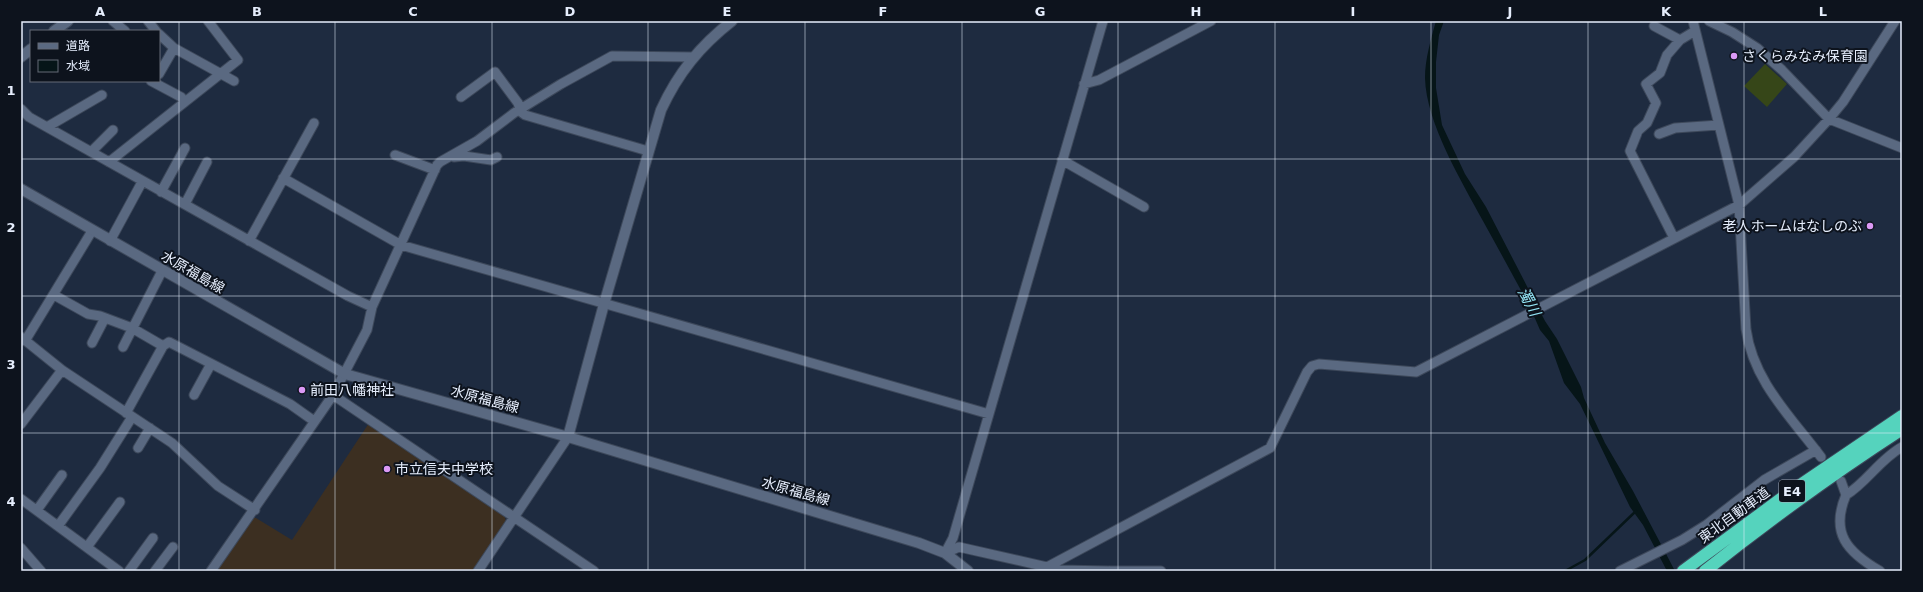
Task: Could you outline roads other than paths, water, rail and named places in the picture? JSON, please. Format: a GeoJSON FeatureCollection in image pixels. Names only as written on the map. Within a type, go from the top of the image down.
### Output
{"type":"FeatureCollection","features":[{"type":"Feature","properties":{"kind":"highway","name":"東北自動車道"},"geometry":{"type":"LineString","coordinates":[[1684,570],[1793,490],[1902,416]]}},
{"type":"Feature","properties":{"kind":"highway","name":"東北自動車道"},"geometry":{"type":"LineString","coordinates":[[1705,571],[1792,504],[1854,460],[1902,429]]}},
{"type":"Feature","properties":{"kind":"main road"},"geometry":{"type":"LineString","coordinates":[[55,30],[68,21]]}},
{"type":"Feature","properties":{"kind":"main road"},"geometry":{"type":"LineString","coordinates":[[568,437],[648,151],[668,94],[693,57],[709,40],[732,21]]}},
{"type":"Feature","properties":{"kind":"main road"},"geometry":{"type":"LineString","coordinates":[[21,57],[30,50]]}},
{"type":"Feature","properties":{"kind":"main road","name":"水原福島線"},"geometry":{"type":"LineString","coordinates":[[21,189],[162,271],[345,374],[568,437],[919,542],[945,553],[968,571]]}},
{"type":"Feature","properties":{"kind":"street"},"geometry":{"type":"LineString","coordinates":[[113,21],[124,30]]}},
{"type":"Feature","properties":{"kind":"street"},"geometry":{"type":"LineString","coordinates":[[148,21],[155,30]]}},
{"type":"Feature","properties":{"kind":"street"},"geometry":{"type":"LineString","coordinates":[[108,162],[238,60],[208,21]]}},
{"type":"Feature","properties":{"kind":"street"},"geometry":{"type":"LineString","coordinates":[[945,553],[953,538],[1103,21]]}},
{"type":"Feature","properties":{"kind":"street"},"geometry":{"type":"LineString","coordinates":[[1084,84],[1099,80],[1211,21]]}},
{"type":"Feature","properties":{"kind":"street"},"geometry":{"type":"LineString","coordinates":[[1620,571],[1656,554],[1706,525],[1764,480],[1819,454],[1779,404],[1759,373],[1748,347],[1739,205],[1692,21]]}},
{"type":"Feature","properties":{"kind":"street"},"geometry":{"type":"LineString","coordinates":[[1709,21],[1732,32],[1757,48],[1782,70],[1829,119],[1902,148]]}},
{"type":"Feature","properties":{"kind":"street"},"geometry":{"type":"LineString","coordinates":[[1047,567],[1270,448],[1307,372],[1312,366],[1319,364],[1416,372],[1739,205],[1794,156],[1829,119],[1843,102],[1895,21]]}},
{"type":"Feature","properties":{"kind":"street"},"geometry":{"type":"LineString","coordinates":[[1654,26],[1680,40]]}},
{"type":"Feature","properties":{"kind":"street"},"geometry":{"type":"LineString","coordinates":[[1674,238],[1630,151],[1638,131],[1647,123],[1656,103],[1646,84],[1660,73],[1667,54],[1680,40],[1695,31]]}},
{"type":"Feature","properties":{"kind":"street"},"geometry":{"type":"LineString","coordinates":[[160,35],[174,48],[234,81]]}},
{"type":"Feature","properties":{"kind":"street"},"geometry":{"type":"LineString","coordinates":[[160,72],[174,48]]}},
{"type":"Feature","properties":{"kind":"street"},"geometry":{"type":"LineString","coordinates":[[212,571],[333,395],[345,374],[346,367],[367,330],[372,307],[440,162],[477,142],[520,109],[612,56],[693,57]]}},
{"type":"Feature","properties":{"kind":"street"},"geometry":{"type":"LineString","coordinates":[[461,97],[495,72],[525,115],[648,151]]}},
{"type":"Feature","properties":{"kind":"street"},"geometry":{"type":"LineString","coordinates":[[153,82],[181,97],[185,102]]}},
{"type":"Feature","properties":{"kind":"street"},"geometry":{"type":"LineString","coordinates":[[47,127],[102,95]]}},
{"type":"Feature","properties":{"kind":"street"},"geometry":{"type":"LineString","coordinates":[[21,109],[29,117],[142,182],[185,204],[249,241],[372,307]]}},
{"type":"Feature","properties":{"kind":"street"},"geometry":{"type":"LineString","coordinates":[[249,241],[314,123]]}},
{"type":"Feature","properties":{"kind":"street"},"geometry":{"type":"LineString","coordinates":[[1659,134],[1675,128],[1719,125]]}},
{"type":"Feature","properties":{"kind":"street"},"geometry":{"type":"LineString","coordinates":[[92,152],[113,130]]}},
{"type":"Feature","properties":{"kind":"street"},"geometry":{"type":"LineString","coordinates":[[161,192],[184,148]]}},
{"type":"Feature","properties":{"kind":"street"},"geometry":{"type":"LineString","coordinates":[[395,155],[435,170]]}},
{"type":"Feature","properties":{"kind":"street"},"geometry":{"type":"LineString","coordinates":[[453,156],[455,158],[464,156],[491,160],[497,158]]}},
{"type":"Feature","properties":{"kind":"street"},"geometry":{"type":"LineString","coordinates":[[1062,160],[1144,207]]}},
{"type":"Feature","properties":{"kind":"street"},"geometry":{"type":"LineString","coordinates":[[185,204],[208,162]]}},
{"type":"Feature","properties":{"kind":"street"},"geometry":{"type":"LineString","coordinates":[[283,178],[401,245],[989,414]]}},
{"type":"Feature","properties":{"kind":"street"},"geometry":{"type":"LineString","coordinates":[[110,241],[142,182]]}},
{"type":"Feature","properties":{"kind":"street"},"geometry":{"type":"LineString","coordinates":[[92,231],[54,295],[23,339],[62,370],[172,443],[218,486],[255,510]]}},
{"type":"Feature","properties":{"kind":"street"},"geometry":{"type":"LineString","coordinates":[[123,347],[162,271]]}},
{"type":"Feature","properties":{"kind":"street"},"geometry":{"type":"LineString","coordinates":[[54,295],[88,314],[105,318],[132,328],[164,346]]}},
{"type":"Feature","properties":{"kind":"street"},"geometry":{"type":"LineString","coordinates":[[92,343],[105,318]]}},
{"type":"Feature","properties":{"kind":"street"},"geometry":{"type":"LineString","coordinates":[[58,526],[100,468],[164,346],[169,342],[290,404],[314,421]]}},
{"type":"Feature","properties":{"kind":"street"},"geometry":{"type":"LineString","coordinates":[[194,395],[211,364]]}},
{"type":"Feature","properties":{"kind":"street"},"geometry":{"type":"LineString","coordinates":[[21,424],[62,370]]}},
{"type":"Feature","properties":{"kind":"street"},"geometry":{"type":"LineString","coordinates":[[333,395],[594,571]]}},
{"type":"Feature","properties":{"kind":"street"},"geometry":{"type":"LineString","coordinates":[[138,448],[150,428]]}},
{"type":"Feature","properties":{"kind":"street"},"geometry":{"type":"LineString","coordinates":[[478,571],[568,437]]}},
{"type":"Feature","properties":{"kind":"street"},"geometry":{"type":"LineString","coordinates":[[1880,571],[1859,556],[1842,536],[1838,522],[1840,508],[1846,495],[1857,488],[1889,456],[1902,447]]}},
{"type":"Feature","properties":{"kind":"street"},"geometry":{"type":"LineString","coordinates":[[37,510],[62,475]]}},
{"type":"Feature","properties":{"kind":"street"},"geometry":{"type":"LineString","coordinates":[[1840,481],[1846,495]]}},
{"type":"Feature","properties":{"kind":"street"},"geometry":{"type":"LineString","coordinates":[[21,499],[119,571]]}},
{"type":"Feature","properties":{"kind":"street"},"geometry":{"type":"LineString","coordinates":[[87,547],[120,502]]}},
{"type":"Feature","properties":{"kind":"street"},"geometry":{"type":"LineString","coordinates":[[129,571],[153,538]]}},
{"type":"Feature","properties":{"kind":"street"},"geometry":{"type":"LineString","coordinates":[[155,571],[173,547]]}},
{"type":"Feature","properties":{"kind":"street"},"geometry":{"type":"LineString","coordinates":[[945,553],[959,547],[1060,570],[1161,571]]}},
{"type":"Feature","properties":{"kind":"street"},"geometry":{"type":"LineString","coordinates":[[21,548],[41,571]]}},
{"type":"Feature","properties":{"kind":"water","name":"濁川"},"geometry":{"type":"Polygon","coordinates":[[[1436,21],[1444,21],[1439,35],[1436,62],[1436,88],[1442,125],[1465,174],[1486,207],[1545,321],[1557,339],[1581,387],[1584,398],[1605,443],[1633,491],[1675,571],[1667,571],[1643,525],[1630,507],[1580,404],[1564,383],[1549,341],[1540,330],[1530,307],[1446,152],[1432,114],[1427,95],[1425,78],[1427,56],[1436,21]]]}},
{"type":"Feature","properties":{"kind":"waterway"},"geometry":{"type":"LineString","coordinates":[[1565,571],[1585,560],[1636,511]]}},
{"type":"Feature","properties":{"kind":"place","name":"さくらみなみ保育園"},"geometry":{"type":"Point","coordinates":[1734,56]}},
{"type":"Feature","properties":{"kind":"place","name":"老人ホームはなしのぶ"},"geometry":{"type":"Point","coordinates":[1870,226]}},
{"type":"Feature","properties":{"kind":"place","name":"前田八幡神社"},"geometry":{"type":"Point","coordinates":[302,390]}},
{"type":"Feature","properties":{"kind":"place","name":"市立信夫中学校"},"geometry":{"type":"Point","coordinates":[387,469]}}]}
